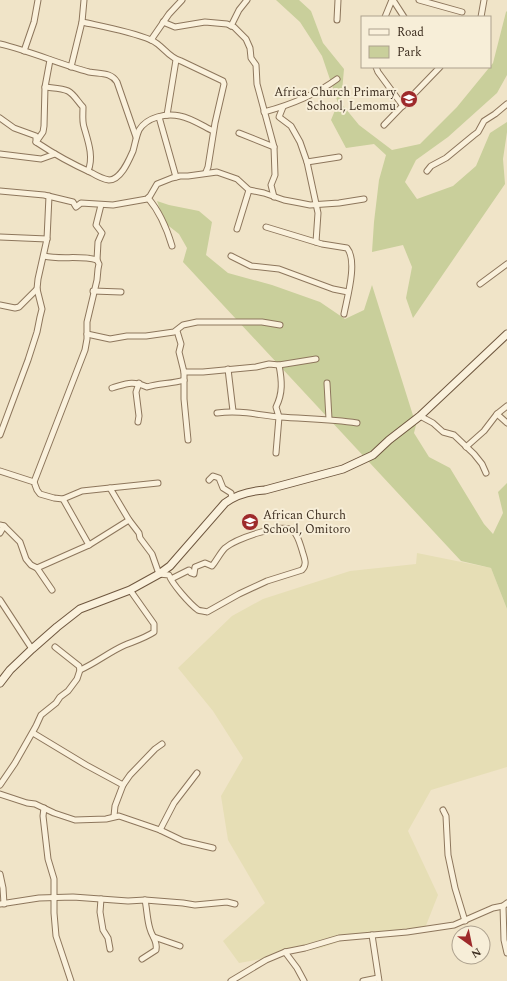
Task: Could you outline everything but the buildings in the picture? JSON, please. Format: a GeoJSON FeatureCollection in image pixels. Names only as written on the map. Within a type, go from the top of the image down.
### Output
{"type":"FeatureCollection","features":[{"type":"Feature","properties":{"kind":"main road"},"geometry":{"type":"LineString","coordinates":[[0,683],[10,670],[32,649],[80,609],[130,590],[159,574],[170,566],[225,503],[232,498],[253,491],[265,490],[343,469],[373,455],[389,440],[420,416],[507,334]]}},
{"type":"Feature","properties":{"kind":"street"},"geometry":{"type":"LineString","coordinates":[[24,51],[34,22],[38,0]]}},
{"type":"Feature","properties":{"kind":"street"},"geometry":{"type":"LineString","coordinates":[[71,67],[82,22],[84,0]]}},
{"type":"Feature","properties":{"kind":"street"},"geometry":{"type":"LineString","coordinates":[[151,40],[163,22],[182,0]]}},
{"type":"Feature","properties":{"kind":"street"},"geometry":{"type":"LineString","coordinates":[[231,26],[239,10],[247,0]]}},
{"type":"Feature","properties":{"kind":"street"},"geometry":{"type":"LineString","coordinates":[[337,20],[338,0]]}},
{"type":"Feature","properties":{"kind":"street"},"geometry":{"type":"LineString","coordinates":[[385,16],[393,0]]}},
{"type":"Feature","properties":{"kind":"street"},"geometry":{"type":"LineString","coordinates":[[393,0],[403,16]]}},
{"type":"Feature","properties":{"kind":"street"},"geometry":{"type":"LineString","coordinates":[[419,0],[462,12]]}},
{"type":"Feature","properties":{"kind":"street"},"geometry":{"type":"LineString","coordinates":[[481,16],[484,0]]}},
{"type":"Feature","properties":{"kind":"street"},"geometry":{"type":"LineString","coordinates":[[82,22],[151,40],[160,45],[176,60],[223,81],[206,172]]}},
{"type":"Feature","properties":{"kind":"street"},"geometry":{"type":"LineString","coordinates":[[163,22],[175,27],[205,22],[231,26],[241,33],[246,39],[250,48],[251,58],[256,65],[257,84],[274,147],[275,175],[271,185],[274,197]]}},
{"type":"Feature","properties":{"kind":"street"},"geometry":{"type":"LineString","coordinates":[[0,44],[71,67],[98,74],[109,74],[114,77],[136,137]]}},
{"type":"Feature","properties":{"kind":"street"},"geometry":{"type":"LineString","coordinates":[[36,142],[43,132],[45,87],[50,60]]}},
{"type":"Feature","properties":{"kind":"street"},"geometry":{"type":"LineString","coordinates":[[167,115],[176,60]]}},
{"type":"Feature","properties":{"kind":"street"},"geometry":{"type":"LineString","coordinates":[[376,68],[403,106]]}},
{"type":"Feature","properties":{"kind":"street"},"geometry":{"type":"LineString","coordinates":[[384,125],[439,68]]}},
{"type":"Feature","properties":{"kind":"street"},"geometry":{"type":"LineString","coordinates":[[264,112],[305,99],[325,88],[336,79]]}},
{"type":"Feature","properties":{"kind":"street"},"geometry":{"type":"LineString","coordinates":[[45,87],[67,90],[83,107],[83,126],[87,136],[90,159],[88,171]]}},
{"type":"Feature","properties":{"kind":"street"},"geometry":{"type":"LineString","coordinates":[[427,171],[431,166],[446,158],[478,132],[484,121],[507,104]]}},
{"type":"Feature","properties":{"kind":"street"},"geometry":{"type":"LineString","coordinates":[[283,107],[279,117],[291,126],[300,142],[307,162],[318,213],[316,242]]}},
{"type":"Feature","properties":{"kind":"street"},"geometry":{"type":"LineString","coordinates":[[36,142],[55,154],[102,178],[109,180],[120,176],[132,151],[140,129],[145,124],[159,117],[167,115],[181,116],[213,130]]}},
{"type":"Feature","properties":{"kind":"street"},"geometry":{"type":"LineString","coordinates":[[159,117],[176,177]]}},
{"type":"Feature","properties":{"kind":"street"},"geometry":{"type":"LineString","coordinates":[[0,118],[14,128],[36,136],[36,142]]}},
{"type":"Feature","properties":{"kind":"street"},"geometry":{"type":"LineString","coordinates":[[239,132],[274,147]]}},
{"type":"Feature","properties":{"kind":"street"},"geometry":{"type":"LineString","coordinates":[[0,154],[41,159],[55,154]]}},
{"type":"Feature","properties":{"kind":"street"},"geometry":{"type":"LineString","coordinates":[[307,162],[339,158]]}},
{"type":"Feature","properties":{"kind":"street"},"geometry":{"type":"LineString","coordinates":[[208,167],[216,172]]}},
{"type":"Feature","properties":{"kind":"street"},"geometry":{"type":"LineString","coordinates":[[0,191],[48,196],[73,202],[76,207],[81,204],[113,205],[148,198],[157,184],[172,178],[206,172],[222,172],[237,179],[249,190],[300,203],[339,203],[364,199]]}},
{"type":"Feature","properties":{"kind":"street"},"geometry":{"type":"LineString","coordinates":[[237,229],[249,190]]}},
{"type":"Feature","properties":{"kind":"street"},"geometry":{"type":"LineString","coordinates":[[0,435],[37,332],[42,309],[37,289],[47,239],[48,196]]}},
{"type":"Feature","properties":{"kind":"street"},"geometry":{"type":"LineString","coordinates":[[148,198],[162,219],[172,246]]}},
{"type":"Feature","properties":{"kind":"street"},"geometry":{"type":"LineString","coordinates":[[101,205],[96,225],[102,233],[98,242],[97,260],[99,264],[97,280],[93,291],[87,322],[87,339],[78,371],[34,482],[40,494],[47,497],[63,499],[82,491],[158,483]]}},
{"type":"Feature","properties":{"kind":"street"},"geometry":{"type":"LineString","coordinates":[[266,227],[337,248],[347,248],[349,250],[351,255],[352,273],[344,314]]}},
{"type":"Feature","properties":{"kind":"street"},"geometry":{"type":"LineString","coordinates":[[0,237],[47,239]]}},
{"type":"Feature","properties":{"kind":"street"},"geometry":{"type":"LineString","coordinates":[[44,256],[58,259],[84,258],[97,260]]}},
{"type":"Feature","properties":{"kind":"street"},"geometry":{"type":"LineString","coordinates":[[231,256],[251,266],[279,268],[333,289],[348,292]]}},
{"type":"Feature","properties":{"kind":"street"},"geometry":{"type":"LineString","coordinates":[[480,284],[507,264]]}},
{"type":"Feature","properties":{"kind":"street"},"geometry":{"type":"LineString","coordinates":[[0,305],[15,308],[18,307],[37,289]]}},
{"type":"Feature","properties":{"kind":"street"},"geometry":{"type":"LineString","coordinates":[[93,291],[121,292]]}},
{"type":"Feature","properties":{"kind":"street"},"geometry":{"type":"LineString","coordinates":[[32,294],[39,296]]}},
{"type":"Feature","properties":{"kind":"street"},"geometry":{"type":"LineString","coordinates":[[87,334],[110,339],[126,336],[146,336],[174,332],[183,325],[197,322],[262,322],[280,326]]}},
{"type":"Feature","properties":{"kind":"street"},"geometry":{"type":"LineString","coordinates":[[177,331],[181,344],[179,352],[184,372],[184,399],[188,440]]}},
{"type":"Feature","properties":{"kind":"street"},"geometry":{"type":"LineString","coordinates":[[184,372],[203,372],[256,367],[269,364],[279,365],[316,359]]}},
{"type":"Feature","properties":{"kind":"street"},"geometry":{"type":"LineString","coordinates":[[276,452],[279,417],[276,407],[280,398],[282,385],[279,365]]}},
{"type":"Feature","properties":{"kind":"street"},"geometry":{"type":"LineString","coordinates":[[228,369],[233,411]]}},
{"type":"Feature","properties":{"kind":"street"},"geometry":{"type":"LineString","coordinates":[[112,388],[123,383],[139,383],[147,387],[158,384],[176,383],[184,380]]}},
{"type":"Feature","properties":{"kind":"street"},"geometry":{"type":"LineString","coordinates":[[138,422],[139,416],[136,392],[139,383]]}},
{"type":"Feature","properties":{"kind":"street"},"geometry":{"type":"LineString","coordinates":[[327,383],[329,419]]}},
{"type":"Feature","properties":{"kind":"street"},"geometry":{"type":"LineString","coordinates":[[466,447],[484,431],[497,414],[507,406]]}},
{"type":"Feature","properties":{"kind":"street"},"geometry":{"type":"LineString","coordinates":[[217,414],[233,411],[279,417],[329,419],[357,423]]}},
{"type":"Feature","properties":{"kind":"street"},"geometry":{"type":"LineString","coordinates":[[497,414],[507,423]]}},
{"type":"Feature","properties":{"kind":"street"},"geometry":{"type":"LineString","coordinates":[[420,416],[433,423],[443,432],[454,436],[482,464],[486,473]]}},
{"type":"Feature","properties":{"kind":"street"},"geometry":{"type":"LineString","coordinates":[[0,471],[34,482]]}},
{"type":"Feature","properties":{"kind":"street"},"geometry":{"type":"LineString","coordinates":[[209,480],[213,476],[219,478],[223,488],[231,493],[232,498]]}},
{"type":"Feature","properties":{"kind":"street"},"geometry":{"type":"LineString","coordinates":[[110,488],[152,554],[159,574],[170,575],[171,579],[176,587],[199,611],[207,612],[239,594],[267,581],[302,570],[305,567],[306,562],[300,544],[293,531],[287,528],[278,529],[247,536],[226,548],[212,566],[206,562],[196,567],[194,574],[189,570],[171,579]]}},
{"type":"Feature","properties":{"kind":"street"},"geometry":{"type":"LineString","coordinates":[[63,499],[89,545]]}},
{"type":"Feature","properties":{"kind":"street"},"geometry":{"type":"LineString","coordinates":[[37,568],[89,545],[129,520]]}},
{"type":"Feature","properties":{"kind":"street"},"geometry":{"type":"LineString","coordinates":[[0,533],[2,526],[20,542],[26,559],[31,565],[37,568],[52,590]]}},
{"type":"Feature","properties":{"kind":"street"},"geometry":{"type":"LineString","coordinates":[[80,670],[90,666],[124,645],[143,639],[154,632],[154,624],[130,590]]}},
{"type":"Feature","properties":{"kind":"street"},"geometry":{"type":"LineString","coordinates":[[0,601],[32,649]]}},
{"type":"Feature","properties":{"kind":"street"},"geometry":{"type":"LineString","coordinates":[[0,786],[33,733],[41,715],[56,703],[77,679],[80,670],[79,666],[55,647]]}},
{"type":"Feature","properties":{"kind":"street"},"geometry":{"type":"LineString","coordinates":[[33,733],[123,785]]}},
{"type":"Feature","properties":{"kind":"street"},"geometry":{"type":"LineString","coordinates":[[114,816],[115,806],[123,785],[132,771],[162,744]]}},
{"type":"Feature","properties":{"kind":"street"},"geometry":{"type":"LineString","coordinates":[[160,830],[174,803],[197,773]]}},
{"type":"Feature","properties":{"kind":"street"},"geometry":{"type":"LineString","coordinates":[[0,794],[27,803],[35,804],[54,814],[75,820],[106,819],[119,816],[160,830],[183,841],[213,848]]}},
{"type":"Feature","properties":{"kind":"street"},"geometry":{"type":"LineString","coordinates":[[44,808],[43,816],[48,859],[54,879],[56,936],[71,981]]}},
{"type":"Feature","properties":{"kind":"street"},"geometry":{"type":"LineString","coordinates":[[443,810],[446,816],[448,855],[455,888],[465,921]]}},
{"type":"Feature","properties":{"kind":"street"},"geometry":{"type":"LineString","coordinates":[[0,874],[3,888],[2,904],[39,898],[73,897],[128,901],[145,900],[195,905],[227,902],[235,904]]}},
{"type":"Feature","properties":{"kind":"street"},"geometry":{"type":"LineString","coordinates":[[101,898],[100,912],[102,930],[108,938],[110,949]]}},
{"type":"Feature","properties":{"kind":"street"},"geometry":{"type":"LineString","coordinates":[[142,958],[156,950],[157,943],[150,929],[145,900]]}},
{"type":"Feature","properties":{"kind":"street"},"geometry":{"type":"LineString","coordinates":[[231,981],[266,960],[285,952],[339,938],[439,928],[454,925],[493,908],[505,905],[504,940],[507,952]]}},
{"type":"Feature","properties":{"kind":"street"},"geometry":{"type":"LineString","coordinates":[[363,981],[378,979],[372,935]]}},
{"type":"Feature","properties":{"kind":"street"},"geometry":{"type":"LineString","coordinates":[[154,937],[180,946]]}},
{"type":"Feature","properties":{"kind":"street"},"geometry":{"type":"LineString","coordinates":[[285,952],[297,968],[304,981]]}},
{"type":"Feature","properties":{"kind":"shaded area"},"geometry":{"type":"Polygon","coordinates":[[[417,553],[491,568],[507,609],[507,767],[431,790],[408,831],[438,895],[425,928],[356,936],[321,948],[239,963],[223,941],[265,903],[228,840],[221,796],[243,758],[213,711],[178,668],[232,616],[263,599],[350,571],[416,564],[417,553]]]}},
{"type":"Feature","properties":{"kind":"green space"},"geometry":{"type":"Polygon","coordinates":[[[276,0],[299,0],[311,11],[323,43],[344,69],[341,103],[359,125],[392,150],[420,144],[457,107],[489,68],[491,68],[507,11],[507,75],[497,93],[448,137],[416,160],[405,182],[417,199],[453,186],[476,166],[490,133],[507,122],[503,159],[505,184],[413,318],[406,298],[412,267],[403,245],[372,252],[379,180],[386,155],[374,144],[346,148],[331,120],[338,103],[322,56],[300,22],[276,0]]]}},
{"type":"Feature","properties":{"kind":"green space"},"geometry":{"type":"Polygon","coordinates":[[[157,201],[199,211],[212,222],[206,255],[228,273],[272,285],[320,302],[345,319],[364,310],[372,285],[416,425],[414,433],[429,457],[450,468],[484,524],[493,534],[503,513],[498,492],[507,483],[507,609],[491,568],[461,561],[183,262],[187,248],[179,234],[165,223],[157,201]]]}},
{"type":"Feature","properties":{"kind":"place","name":"Africa Church Primary School, Lemomu"},"geometry":{"type":"Point","coordinates":[409,99]}},
{"type":"Feature","properties":{"kind":"place","name":"African Church School, Omitoro"},"geometry":{"type":"Point","coordinates":[250,522]}}]}
